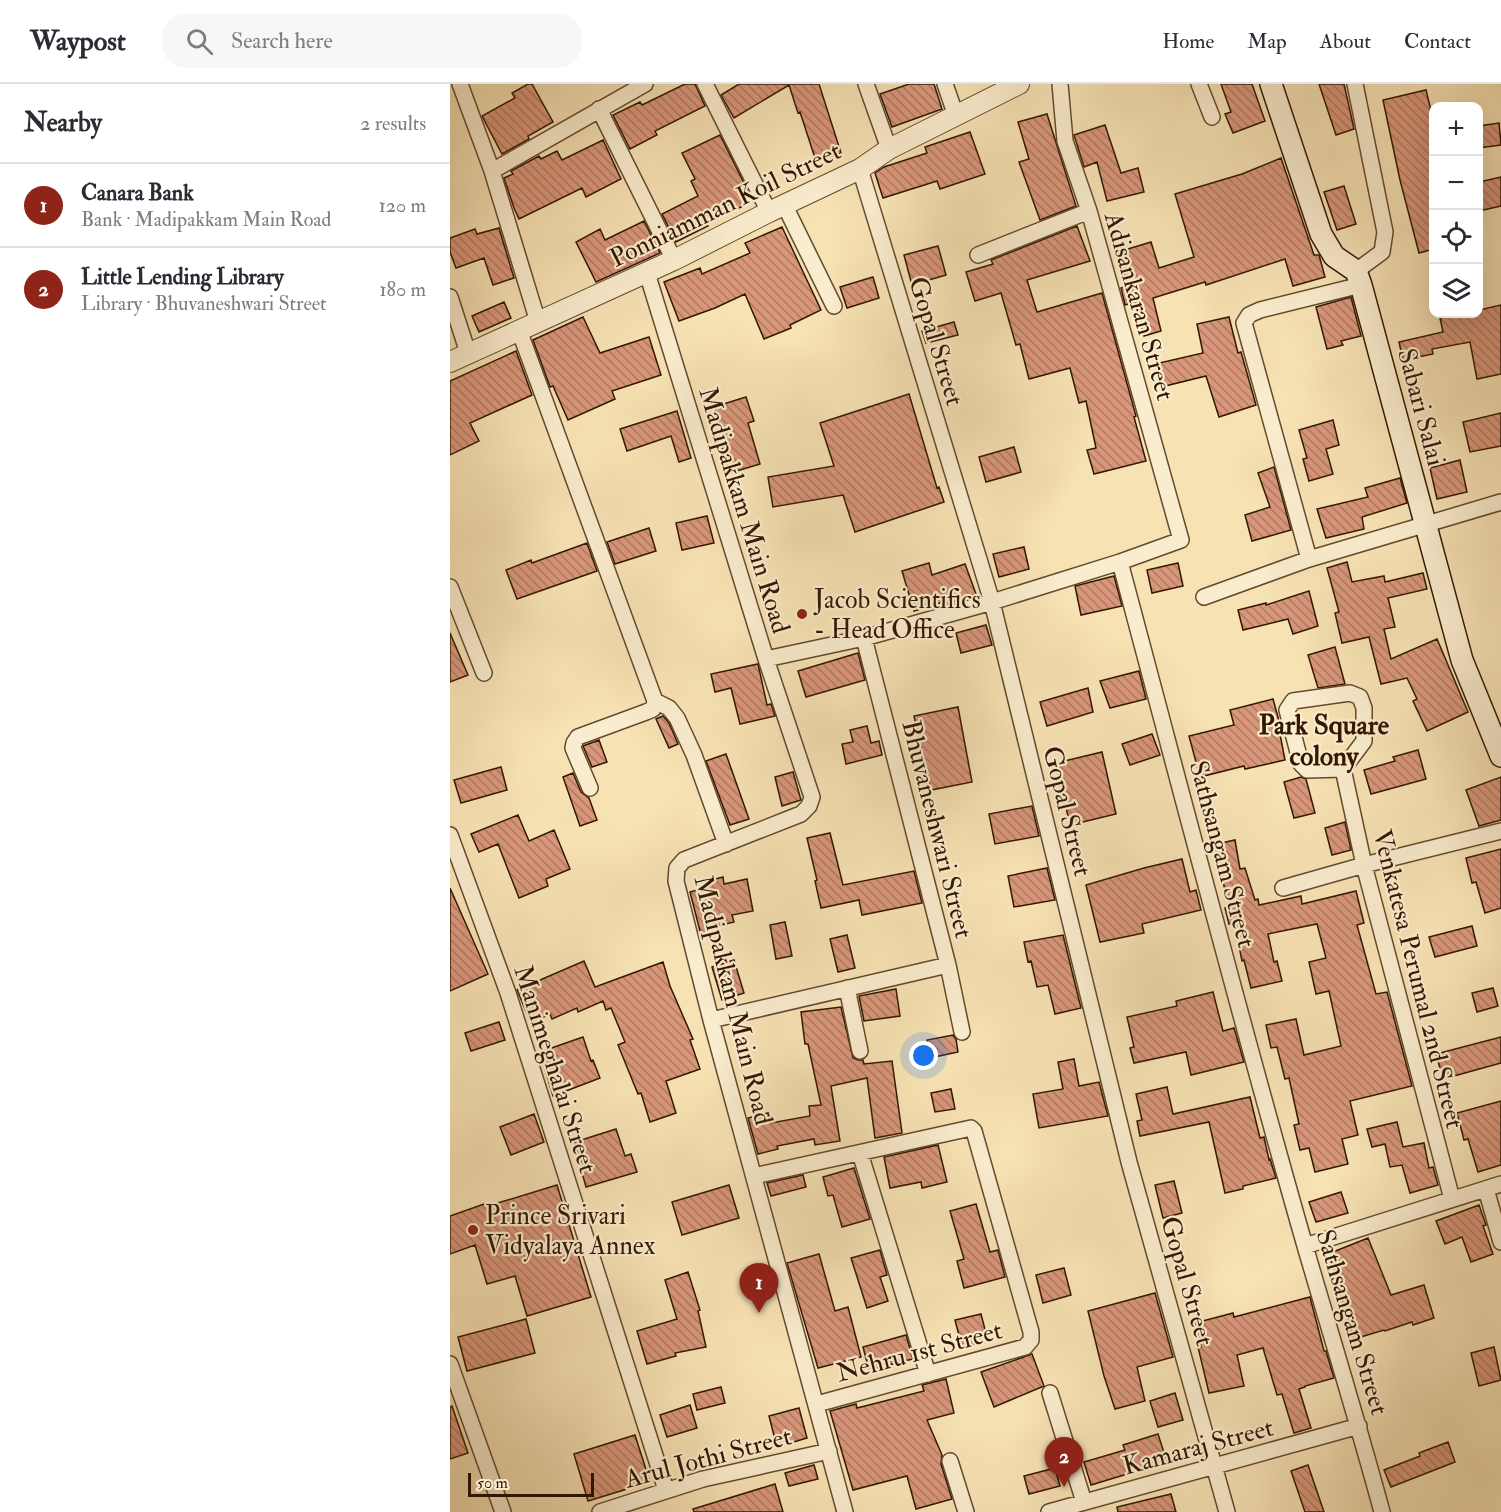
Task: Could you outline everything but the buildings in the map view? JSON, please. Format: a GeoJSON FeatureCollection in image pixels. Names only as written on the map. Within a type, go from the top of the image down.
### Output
{"type":"FeatureCollection","features":[{"type":"Feature","properties":{"kind":"main road"},"geometry":{"type":"LineString","coordinates":[[1271,84],[1321,234],[1334,256],[1359,278]]}},
{"type":"Feature","properties":{"kind":"main road","name":"Sabari Salai"},"geometry":{"type":"LineString","coordinates":[[1359,278],[1462,660],[1501,756]]}},
{"type":"Feature","properties":{"kind":"street"},"geometry":{"type":"LineString","coordinates":[[460,84],[492,171],[538,322]]}},
{"type":"Feature","properties":{"kind":"street"},"geometry":{"type":"LineString","coordinates":[[492,171],[645,84]]}},
{"type":"Feature","properties":{"kind":"street"},"geometry":{"type":"LineString","coordinates":[[705,84],[834,306]]}},
{"type":"Feature","properties":{"kind":"street"},"geometry":{"type":"LineString","coordinates":[[866,84],[889,149]]}},
{"type":"Feature","properties":{"kind":"street"},"geometry":{"type":"LineString","coordinates":[[945,84],[956,116]]}},
{"type":"Feature","properties":{"kind":"street","name":"Adisankaran Street"},"geometry":{"type":"LineString","coordinates":[[1060,84],[1065,141],[1089,211],[1181,540],[1120,562]]}},
{"type":"Feature","properties":{"kind":"street"},"geometry":{"type":"LineString","coordinates":[[1199,84],[1212,117]]}},
{"type":"Feature","properties":{"kind":"street"},"geometry":{"type":"LineString","coordinates":[[1309,559],[1245,334],[1244,323],[1249,315],[1260,310],[1359,278],[1382,252],[1385,232],[1355,84]]}},
{"type":"Feature","properties":{"kind":"street","name":"Ponniamman Koil Street"},"geometry":{"type":"LineString","coordinates":[[450,362],[674,260],[860,169],[889,149],[1011,86]]}},
{"type":"Feature","properties":{"kind":"street"},"geometry":{"type":"LineString","coordinates":[[599,109],[674,260]]}},
{"type":"Feature","properties":{"kind":"street","name":"Gopal Street"},"geometry":{"type":"LineString","coordinates":[[860,169],[992,602],[1129,1162],[1227,1512]]}},
{"type":"Feature","properties":{"kind":"street"},"geometry":{"type":"LineString","coordinates":[[978,255],[1089,211]]}},
{"type":"Feature","properties":{"kind":"street","name":"Madipakkam Main Road"},"geometry":{"type":"LineString","coordinates":[[646,273],[766,659],[812,796],[809,806],[801,814],[684,860],[677,868],[676,881],[711,1020],[845,1512]]}},
{"type":"Feature","properties":{"kind":"street"},"geometry":{"type":"LineString","coordinates":[[450,297],[468,353]]}},
{"type":"Feature","properties":{"kind":"street"},"geometry":{"type":"LineString","coordinates":[[519,330],[655,701],[652,709],[646,712],[578,737],[573,748],[590,788]]}},
{"type":"Feature","properties":{"kind":"street"},"geometry":{"type":"LineString","coordinates":[[1204,597],[1309,559],[1501,502]]}},
{"type":"Feature","properties":{"kind":"street"},"geometry":{"type":"LineString","coordinates":[[766,659],[864,638],[992,602],[1120,562]]}},
{"type":"Feature","properties":{"kind":"street","name":"Sathsangam Street"},"geometry":{"type":"LineString","coordinates":[[1120,562],[1305,1246],[1359,1426],[1382,1512]]}},
{"type":"Feature","properties":{"kind":"street"},"geometry":{"type":"LineString","coordinates":[[450,587],[484,673]]}},
{"type":"Feature","properties":{"kind":"street","name":"Bhuvaneshwari Street"},"geometry":{"type":"LineString","coordinates":[[864,638],[948,965],[962,1032]]}},
{"type":"Feature","properties":{"kind":"street"},"geometry":{"type":"LineString","coordinates":[[1350,693],[1360,698],[1364,708],[1364,741],[1343,769],[1307,770],[1301,764],[1287,710],[1293,701],[1350,693]]}},
{"type":"Feature","properties":{"kind":"street"},"geometry":{"type":"LineString","coordinates":[[655,701],[669,708],[677,718],[694,755],[726,844]]}},
{"type":"Feature","properties":{"kind":"street","name":"Venkatesa Perumal 2nd Street"},"geometry":{"type":"LineString","coordinates":[[1343,769],[1364,865],[1452,1199]]}},
{"type":"Feature","properties":{"kind":"street"},"geometry":{"type":"LineString","coordinates":[[1283,888],[1501,831]]}},
{"type":"Feature","properties":{"kind":"street","name":"Manimeghalai Street"},"geometry":{"type":"LineString","coordinates":[[450,835],[508,993],[666,1490]]}},
{"type":"Feature","properties":{"kind":"street"},"geometry":{"type":"LineString","coordinates":[[711,1020],[948,965]]}},
{"type":"Feature","properties":{"kind":"street"},"geometry":{"type":"LineString","coordinates":[[847,988],[860,1051]]}},
{"type":"Feature","properties":{"kind":"street","name":"Nehru 1st Street"},"geometry":{"type":"LineString","coordinates":[[817,1404],[1025,1347],[1031,1340],[974,1131],[967,1127],[861,1153]]}},
{"type":"Feature","properties":{"kind":"street"},"geometry":{"type":"LineString","coordinates":[[754,1176],[861,1153],[928,1374]]}},
{"type":"Feature","properties":{"kind":"street"},"geometry":{"type":"LineString","coordinates":[[1305,1246],[1501,1184]]}},
{"type":"Feature","properties":{"kind":"street"},"geometry":{"type":"LineString","coordinates":[[1486,1189],[1501,1242]]}},
{"type":"Feature","properties":{"kind":"street"},"geometry":{"type":"LineString","coordinates":[[450,1364],[503,1512]]}},
{"type":"Feature","properties":{"kind":"street"},"geometry":{"type":"LineString","coordinates":[[1050,1393],[1084,1502]]}},
{"type":"Feature","properties":{"kind":"street","name":"Kamaraj Street"},"geometry":{"type":"LineString","coordinates":[[1049,1512],[1359,1426]]}},
{"type":"Feature","properties":{"kind":"street","name":"Arul Jothi Street"},"geometry":{"type":"LineString","coordinates":[[600,1512],[703,1479],[829,1451]]}},
{"type":"Feature","properties":{"kind":"street"},"geometry":{"type":"LineString","coordinates":[[950,1461],[966,1512]]}},
{"type":"Feature","properties":{"kind":"place","name":"Jacob Scientifics - Head Office"},"geometry":{"type":"Point","coordinates":[802,614]}},
{"type":"Feature","properties":{"kind":"place","name":"Prince Srivari Vidyalaya Annex"},"geometry":{"type":"Point","coordinates":[473,1230]}},
{"type":"Feature","properties":{"kind":"place","name":"Canara Bank"},"geometry":{"type":"Point","coordinates":[759,1313]}},
{"type":"Feature","properties":{"kind":"place","name":"Little Lending Library"},"geometry":{"type":"Point","coordinates":[1064,1487]}},
{"type":"Feature","properties":{"kind":"district","name":"Park Square colony"},"geometry":{"type":"Point","coordinates":[1324,740]}}]}
